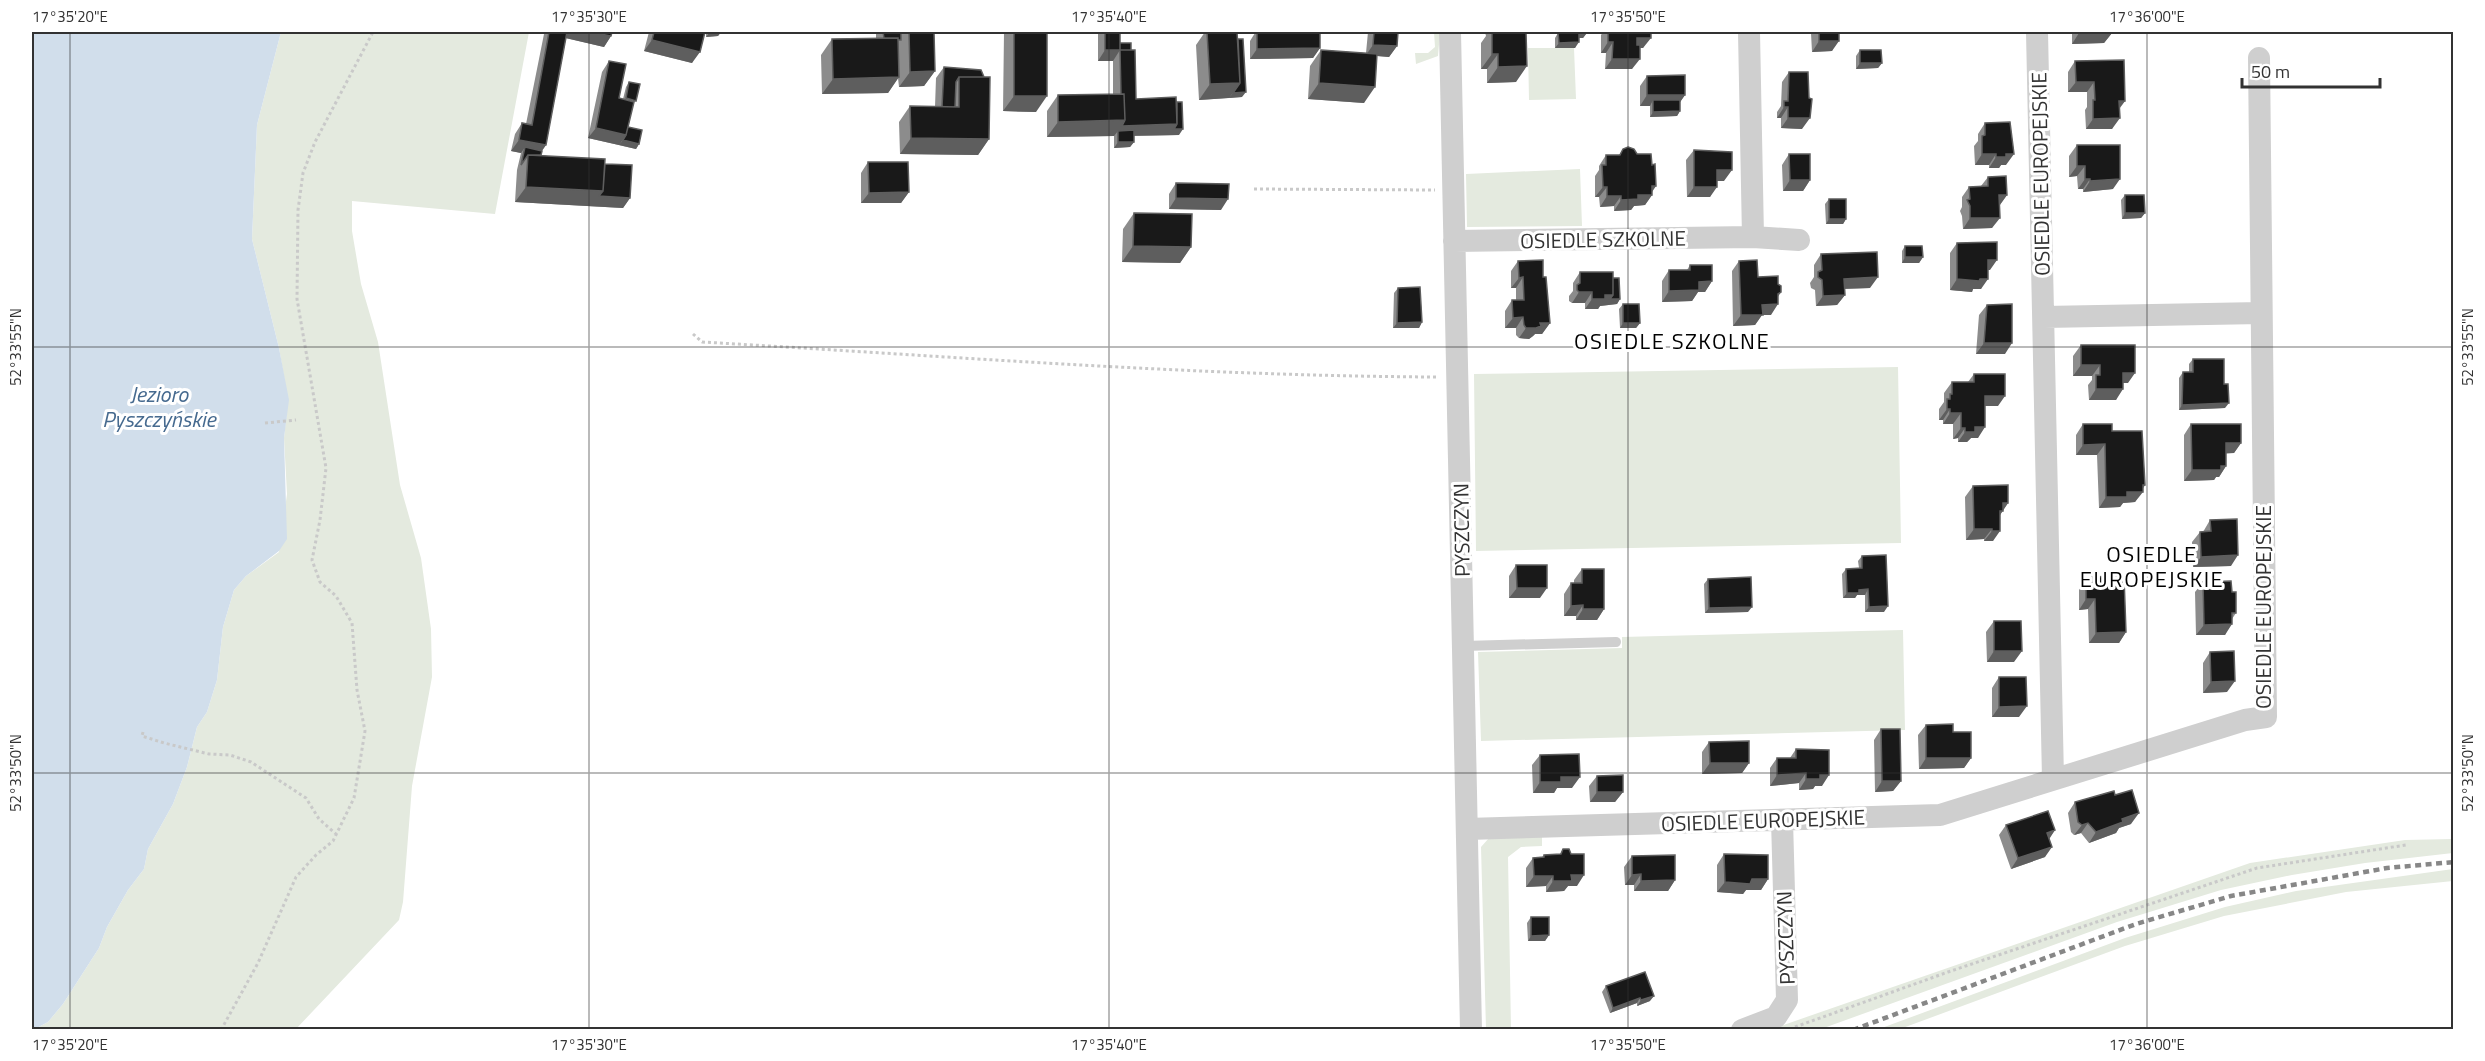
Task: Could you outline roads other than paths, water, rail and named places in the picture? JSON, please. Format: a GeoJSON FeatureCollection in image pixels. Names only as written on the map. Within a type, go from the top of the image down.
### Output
{"type":"FeatureCollection","features":[{"type":"Feature","properties":{"kind":"street","name":"PYSZCZYN"},"geometry":{"type":"LineString","coordinates":[[1450,32],[1472,1029]]}},
{"type":"Feature","properties":{"kind":"street"},"geometry":{"type":"LineString","coordinates":[[1749,32],[1753,237]]}},
{"type":"Feature","properties":{"kind":"street","name":"OSIEDLE EUROPEJSKIE"},"geometry":{"type":"LineString","coordinates":[[2037,32],[2053,779]]}},
{"type":"Feature","properties":{"kind":"street","name":"OSIEDLE EUROPEJSKIE"},"geometry":{"type":"LineString","coordinates":[[1467,829],[1940,815],[2245,720],[2266,717],[2259,57]]}},
{"type":"Feature","properties":{"kind":"street","name":"OSIEDLE SZKOLNE"},"geometry":{"type":"LineString","coordinates":[[1454,241],[1753,237],[1799,240]]}},
{"type":"Feature","properties":{"kind":"street"},"geometry":{"type":"LineString","coordinates":[[2044,317],[2261,313]]}},
{"type":"Feature","properties":{"kind":"street","name":"PYSZCZYN"},"geometry":{"type":"LineString","coordinates":[[1742,1029],[1776,1017],[1787,1000],[1782,820]]}},
{"type":"Feature","properties":{"kind":"lane"},"geometry":{"type":"LineString","coordinates":[[1464,646],[1616,642]]}},
{"type":"Feature","properties":{"kind":"water","name":"Jezioro Pyszczyńskie"},"geometry":{"type":"Polygon","coordinates":[[[32,32],[281,32],[257,125],[252,239],[279,348],[289,400],[284,438],[287,539],[279,551],[246,576],[234,590],[223,627],[217,680],[207,712],[197,727],[187,767],[173,804],[148,849],[144,869],[128,890],[107,927],[99,948],[63,1004],[48,1022],[33,1030],[32,32]]]}},
{"type":"Feature","properties":{"kind":"railway"},"geometry":{"type":"LineString","coordinates":[[1853,1030],[2136,924],[2231,896],[2387,868],[2454,862]]}},
{"type":"Feature","properties":{"kind":"district","name":"OSIEDLE SZKOLNE"},"geometry":{"type":"Point","coordinates":[1672,341]}},
{"type":"Feature","properties":{"kind":"district","name":"OSIEDLE EUROPEJSKIE"},"geometry":{"type":"Point","coordinates":[2152,566]}}]}
